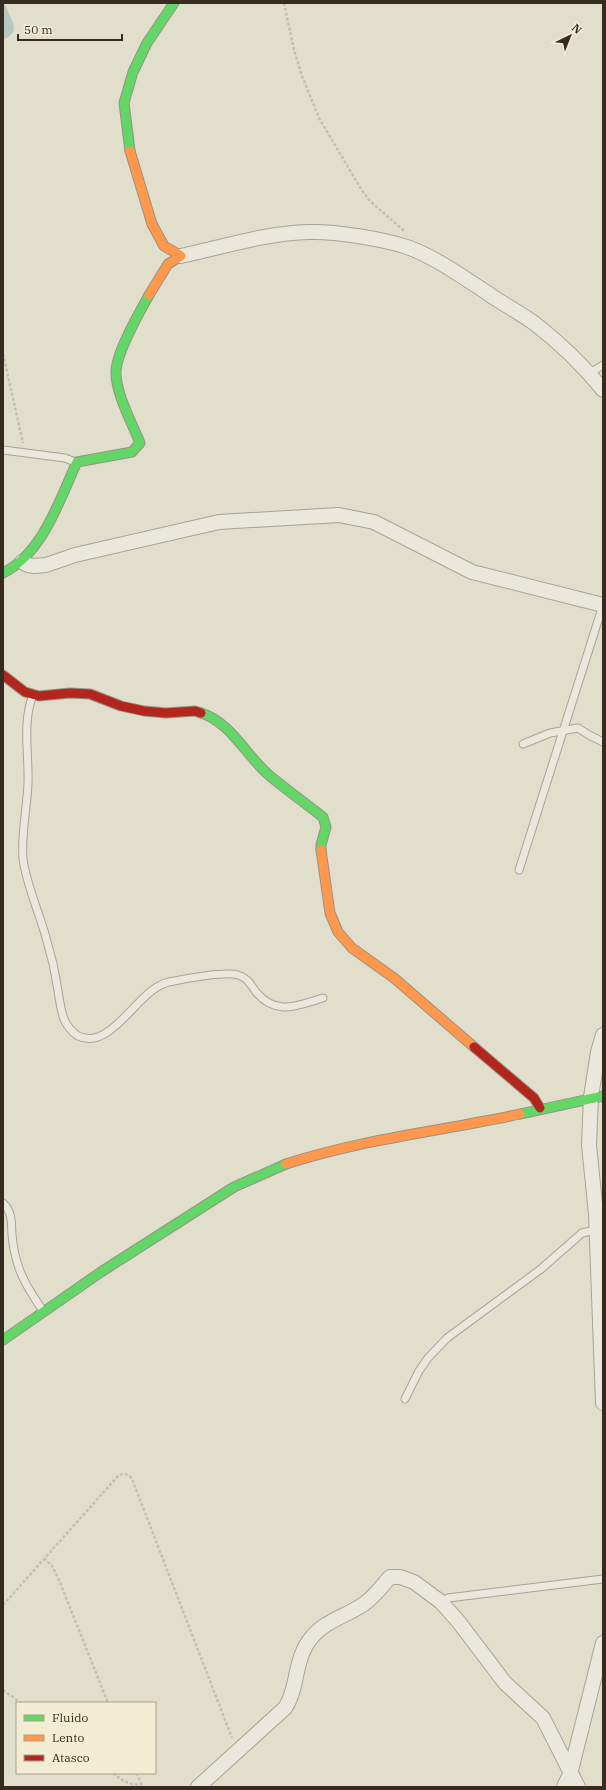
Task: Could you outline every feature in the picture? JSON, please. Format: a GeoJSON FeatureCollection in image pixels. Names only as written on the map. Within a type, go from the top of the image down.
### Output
{"type":"FeatureCollection","features":[{"type":"Feature","properties":{"kind":"street"},"geometry":{"type":"LineString","coordinates":[[174,3],[147,43],[133,72],[124,103],[129,148],[152,224],[164,246],[181,256]]}},
{"type":"Feature","properties":{"kind":"street"},"geometry":{"type":"LineString","coordinates":[[3,573],[22,562],[43,531],[77,462],[132,452],[140,443],[120,393],[116,369],[131,332],[157,278],[169,263],[181,256],[264,238],[309,232],[350,235],[407,247],[464,278],[533,323],[565,349],[590,373],[603,390]]}},
{"type":"Feature","properties":{"kind":"street"},"geometry":{"type":"LineString","coordinates":[[22,562],[34,566],[46,565],[74,555],[219,522],[339,515],[374,522],[472,572],[603,605]]}},
{"type":"Feature","properties":{"kind":"street"},"geometry":{"type":"LineString","coordinates":[[3,675],[25,692],[33,695],[46,697],[70,693],[90,694],[132,709],[155,713],[195,711],[204,713],[219,720],[270,776],[323,817],[326,827],[321,852],[330,913],[333,923],[344,941],[394,978],[534,1098],[540,1108]]}},
{"type":"Feature","properties":{"kind":"street"},"geometry":{"type":"LineString","coordinates":[[603,1035],[598,1052],[597,1096],[589,1145],[599,1209],[596,1230],[603,1404]]}},
{"type":"Feature","properties":{"kind":"street"},"geometry":{"type":"LineString","coordinates":[[3,1340],[101,1272],[234,1187],[275,1168],[314,1156],[370,1142],[511,1116],[540,1108],[597,1096]]}},
{"type":"Feature","properties":{"kind":"street"},"geometry":{"type":"LineString","coordinates":[[198,1787],[238,1752],[290,1702],[295,1674],[304,1649],[312,1636],[333,1621],[366,1603],[390,1577],[400,1577],[414,1582],[441,1602],[458,1621],[505,1683],[542,1718],[578,1787]]}},
{"type":"Feature","properties":{"kind":"street"},"geometry":{"type":"LineString","coordinates":[[564,1787],[570,1774],[603,1643]]}},
{"type":"Feature","properties":{"kind":"lane"},"geometry":{"type":"LineString","coordinates":[[590,373],[603,365]]}},
{"type":"Feature","properties":{"kind":"lane"},"geometry":{"type":"LineString","coordinates":[[3,450],[65,458],[77,462]]}},
{"type":"Feature","properties":{"kind":"lane"},"geometry":{"type":"LineString","coordinates":[[519,870],[603,605]]}},
{"type":"Feature","properties":{"kind":"lane"},"geometry":{"type":"LineString","coordinates":[[33,695],[27,716],[28,784],[22,834],[24,861],[31,892],[48,943],[63,1015],[72,1032],[84,1038],[96,1038],[122,1021],[152,989],[168,982],[232,974],[245,978],[261,998],[278,1006],[287,1008],[323,998]]}},
{"type":"Feature","properties":{"kind":"lane"},"geometry":{"type":"LineString","coordinates":[[523,744],[536,738],[563,730],[578,728],[589,736],[603,742]]}},
{"type":"Feature","properties":{"kind":"lane"},"geometry":{"type":"LineString","coordinates":[[3,1203],[12,1218],[13,1246],[19,1269],[30,1291],[44,1312]]}},
{"type":"Feature","properties":{"kind":"lane"},"geometry":{"type":"LineString","coordinates":[[405,1399],[419,1371],[428,1358],[448,1338],[541,1269],[582,1233],[596,1230]]}},
{"type":"Feature","properties":{"kind":"lane"},"geometry":{"type":"LineString","coordinates":[[441,1602],[448,1598],[603,1579]]}},
{"type":"Feature","properties":{"kind":"path"},"geometry":{"type":"LineString","coordinates":[[284,3],[294,50],[302,76],[319,118],[370,202],[403,230],[407,238],[407,247]]}},
{"type":"Feature","properties":{"kind":"path"},"geometry":{"type":"LineString","coordinates":[[3,354],[26,453]]}},
{"type":"Feature","properties":{"kind":"path"},"geometry":{"type":"LineString","coordinates":[[3,1605],[118,1476],[126,1474],[130,1476],[238,1752]]}},
{"type":"Feature","properties":{"kind":"path"},"geometry":{"type":"LineString","coordinates":[[44,1558],[52,1566],[59,1580],[108,1702]]}},
{"type":"Feature","properties":{"kind":"path"},"geometry":{"type":"LineString","coordinates":[[3,1690],[20,1702]]}},
{"type":"Feature","properties":{"kind":"path"},"geometry":{"type":"LineString","coordinates":[[114,1774],[126,1783],[143,1786]]}},
{"type":"Feature","properties":{"kind":"path"},"geometry":{"type":"LineString","coordinates":[[137,1774],[143,1786]]}},
{"type":"Feature","properties":{"kind":"shaded area"},"geometry":{"type":"Polygon","coordinates":[[[3,3],[13,22],[14,29],[11,35],[3,39],[3,3]]]}},
{"type":"Feature","properties":{"kind":"traffic: fast"},"geometry":{"type":"LineString","coordinates":[[130,151],[124,103],[133,72],[147,43],[174,3]]}},
{"type":"Feature","properties":{"kind":"traffic: fast"},"geometry":{"type":"LineString","coordinates":[[3,573],[17,564],[29,553],[39,539],[56,509],[77,462],[132,452],[140,443],[121,398],[116,379],[116,371],[117,363],[124,343],[149,295]]}},
{"type":"Feature","properties":{"kind":"traffic: fast"},"geometry":{"type":"LineString","coordinates":[[201,713],[212,717],[221,724],[238,740],[261,768],[323,817],[326,827],[321,850]]}},
{"type":"Feature","properties":{"kind":"traffic: fast"},"geometry":{"type":"LineString","coordinates":[[520,1114],[603,1096]]}},
{"type":"Feature","properties":{"kind":"traffic: fast"},"geometry":{"type":"LineString","coordinates":[[3,1340],[101,1272],[234,1187],[286,1164]]}},
{"type":"Feature","properties":{"kind":"traffic: slow"},"geometry":{"type":"LineString","coordinates":[[130,151],[152,224],[164,246],[181,256],[168,264],[149,295]]}},
{"type":"Feature","properties":{"kind":"traffic: slow"},"geometry":{"type":"LineString","coordinates":[[321,850],[330,913],[338,932],[352,948],[394,978],[474,1047]]}},
{"type":"Feature","properties":{"kind":"traffic: slow"},"geometry":{"type":"LineString","coordinates":[[286,1164],[344,1148],[520,1114]]}},
{"type":"Feature","properties":{"kind":"traffic: jam"},"geometry":{"type":"LineString","coordinates":[[3,675],[25,692],[39,696],[70,693],[90,694],[121,706],[144,711],[166,713],[195,711],[201,713]]}},
{"type":"Feature","properties":{"kind":"traffic: jam"},"geometry":{"type":"LineString","coordinates":[[474,1047],[534,1098],[540,1108]]}}]}
